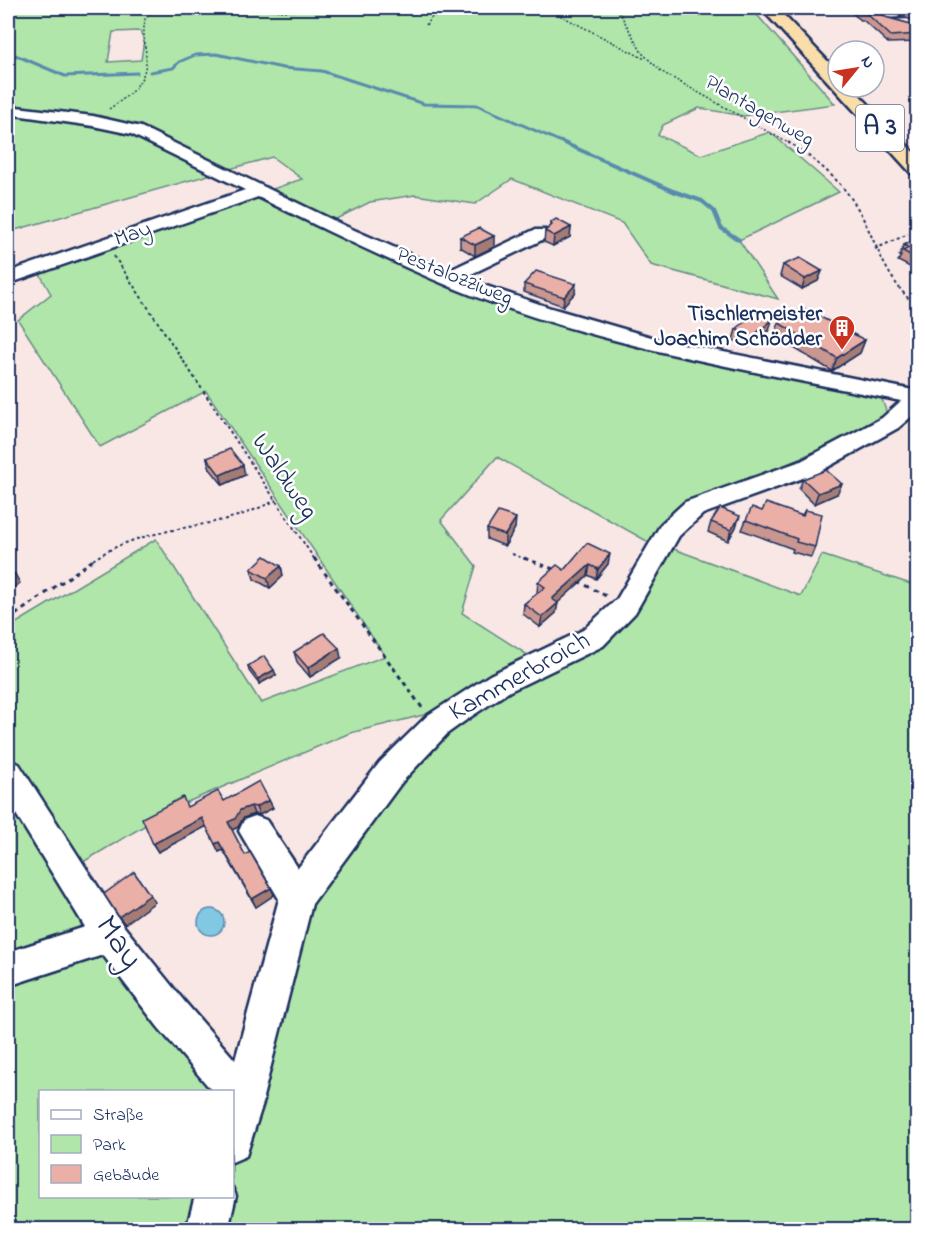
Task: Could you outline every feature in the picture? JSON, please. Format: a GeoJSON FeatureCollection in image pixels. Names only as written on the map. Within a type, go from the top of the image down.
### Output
{"type":"FeatureCollection","features":[{"type":"Feature","properties":{"kind":"highway","name":"A 3"},"geometry":{"type":"LineString","coordinates":[[769,8],[826,69]]}},
{"type":"Feature","properties":{"kind":"highway","name":"A 3"},"geometry":{"type":"LineString","coordinates":[[853,99],[918,169]]}},
{"type":"Feature","properties":{"kind":"street"},"geometry":{"type":"LineString","coordinates":[[877,11],[918,12]]}},
{"type":"Feature","properties":{"kind":"street"},"geometry":{"type":"LineString","coordinates":[[877,11],[906,25]]}},
{"type":"Feature","properties":{"kind":"street","name":"Pestalozziweg"},"geometry":{"type":"LineString","coordinates":[[8,110],[93,121],[136,130],[258,191],[448,278],[544,312],[655,344],[916,398]]}},
{"type":"Feature","properties":{"kind":"street","name":"May"},"geometry":{"type":"LineString","coordinates":[[8,278],[258,191]]}},
{"type":"Feature","properties":{"kind":"street"},"geometry":{"type":"LineString","coordinates":[[448,278],[540,234]]}},
{"type":"Feature","properties":{"kind":"street","name":"Kammerbroich"},"geometry":{"type":"LineString","coordinates":[[234,1136],[297,896],[391,772],[438,724],[500,683],[593,638],[626,606],[670,530],[694,508],[809,467],[890,423],[908,409],[916,398]]}},
{"type":"Feature","properties":{"kind":"street","name":"May"},"geometry":{"type":"LineString","coordinates":[[8,774],[110,936],[171,1014],[245,1100]]}},
{"type":"Feature","properties":{"kind":"street"},"geometry":{"type":"LineString","coordinates":[[255,831],[297,896]]}},
{"type":"Feature","properties":{"kind":"street"},"geometry":{"type":"LineString","coordinates":[[8,969],[110,936]]}},
{"type":"Feature","properties":{"kind":"street"},"geometry":{"type":"LineString","coordinates":[[207,1230],[216,1198]]}},
{"type":"Feature","properties":{"kind":"path"},"geometry":{"type":"LineString","coordinates":[[8,10],[40,8]]}},
{"type":"Feature","properties":{"kind":"path"},"geometry":{"type":"LineString","coordinates":[[93,121],[134,92],[144,74],[146,42],[144,17],[149,10],[156,8]]}},
{"type":"Feature","properties":{"kind":"path"},"geometry":{"type":"LineString","coordinates":[[237,8],[287,11],[340,8]]}},
{"type":"Feature","properties":{"kind":"path"},"geometry":{"type":"LineString","coordinates":[[426,26],[430,18],[447,8]]}},
{"type":"Feature","properties":{"kind":"path"},"geometry":{"type":"LineString","coordinates":[[546,8],[648,61]]}},
{"type":"Feature","properties":{"kind":"path","name":"Plantagenweg"},"geometry":{"type":"LineString","coordinates":[[617,8],[640,52],[648,61],[680,83],[794,145],[835,178],[862,216],[890,280],[908,301],[918,308]]}},
{"type":"Feature","properties":{"kind":"path"},"geometry":{"type":"LineString","coordinates":[[875,249],[908,234]]}},
{"type":"Feature","properties":{"kind":"path","name":"Waldweg"},"geometry":{"type":"LineString","coordinates":[[107,244],[354,617],[413,698],[438,724]]}},
{"type":"Feature","properties":{"kind":"path"},"geometry":{"type":"LineString","coordinates":[[8,620],[104,553],[142,538],[236,517],[277,501]]}},
{"type":"Feature","properties":{"kind":"path"},"geometry":{"type":"LineString","coordinates":[[512,554],[560,571]]}},
{"type":"Feature","properties":{"kind":"path"},"geometry":{"type":"LineString","coordinates":[[569,576],[626,606]]}},
{"type":"Feature","properties":{"kind":"green space"},"geometry":{"type":"Polygon","coordinates":[[[8,8],[751,8],[826,94],[826,99],[831,99],[835,104],[743,116],[699,108],[663,125],[658,135],[701,155],[770,132],[839,192],[739,240],[778,299],[651,265],[622,223],[512,179],[475,204],[415,195],[370,202],[326,224],[466,288],[651,349],[653,347],[882,399],[888,417],[764,475],[712,491],[676,510],[652,544],[497,457],[441,520],[476,566],[462,613],[531,657],[440,711],[350,733],[178,806],[78,865],[8,752],[8,628],[156,539],[261,703],[385,656],[206,391],[100,447],[18,320],[51,294],[37,269],[302,179],[272,157],[8,232],[8,8]],[[140,31],[113,32],[108,62],[141,60],[144,40],[140,31]]]}},
{"type":"Feature","properties":{"kind":"green space"},"geometry":{"type":"Polygon","coordinates":[[[671,548],[801,596],[822,555],[917,586],[917,1229],[8,1230],[8,974],[84,954],[106,957],[260,1096],[310,907],[418,755],[453,722],[597,643],[671,548]]]}},
{"type":"Feature","properties":{"kind":"green space"},"geometry":{"type":"Polygon","coordinates":[[[8,790],[36,834],[83,925],[74,940],[8,960],[8,790]]]}},
{"type":"Feature","properties":{"kind":"water"},"geometry":{"type":"Polygon","coordinates":[[[211,909],[220,913],[224,922],[220,931],[211,935],[202,931],[198,922],[202,913],[211,909]]]}},
{"type":"Feature","properties":{"kind":"building"},"geometry":{"type":"Polygon","coordinates":[[[856,8],[875,8],[885,17],[918,26],[918,34],[891,36],[866,13],[856,8]]]}},
{"type":"Feature","properties":{"kind":"building"},"geometry":{"type":"Polygon","coordinates":[[[899,8],[918,8],[918,14],[899,8]]]}},
{"type":"Feature","properties":{"kind":"building"},"geometry":{"type":"Polygon","coordinates":[[[556,219],[571,227],[554,236],[545,231],[556,219]]]}},
{"type":"Feature","properties":{"kind":"building"},"geometry":{"type":"Polygon","coordinates":[[[479,228],[494,236],[475,245],[460,237],[479,228]]]}},
{"type":"Feature","properties":{"kind":"building"},"geometry":{"type":"Polygon","coordinates":[[[918,238],[918,259],[903,251],[909,248],[904,245],[918,238]]]}},
{"type":"Feature","properties":{"kind":"building"},"geometry":{"type":"Polygon","coordinates":[[[800,258],[822,271],[805,279],[783,265],[800,258]]]}},
{"type":"Feature","properties":{"kind":"building"},"geometry":{"type":"Polygon","coordinates":[[[536,271],[576,284],[564,297],[524,284],[536,271]]]}},
{"type":"Feature","properties":{"kind":"building"},"geometry":{"type":"Polygon","coordinates":[[[803,308],[865,340],[837,358],[779,323],[803,308]]]}},
{"type":"Feature","properties":{"kind":"building"},"geometry":{"type":"Polygon","coordinates":[[[756,313],[772,320],[752,337],[736,329],[756,313]]]}},
{"type":"Feature","properties":{"kind":"building"},"geometry":{"type":"Polygon","coordinates":[[[230,449],[243,465],[220,475],[207,458],[230,449]]]}},
{"type":"Feature","properties":{"kind":"building"},"geometry":{"type":"Polygon","coordinates":[[[826,470],[842,484],[818,493],[803,479],[826,470]]]}},
{"type":"Feature","properties":{"kind":"building"},"geometry":{"type":"Polygon","coordinates":[[[766,503],[803,516],[805,510],[822,514],[815,547],[796,542],[797,539],[746,520],[752,507],[762,511],[766,503]]]}},
{"type":"Feature","properties":{"kind":"building"},"geometry":{"type":"Polygon","coordinates":[[[720,508],[740,516],[731,530],[711,522],[720,508]]]}},
{"type":"Feature","properties":{"kind":"building"},"geometry":{"type":"Polygon","coordinates":[[[498,512],[516,518],[505,535],[487,529],[498,512]]]}},
{"type":"Feature","properties":{"kind":"building"},"geometry":{"type":"Polygon","coordinates":[[[587,543],[610,554],[598,569],[590,565],[552,599],[558,603],[542,617],[524,604],[545,587],[538,582],[557,565],[564,570],[587,543]]]}},
{"type":"Feature","properties":{"kind":"building"},"geometry":{"type":"Polygon","coordinates":[[[265,556],[281,566],[267,578],[251,569],[265,556]]]}},
{"type":"Feature","properties":{"kind":"building"},"geometry":{"type":"Polygon","coordinates":[[[8,569],[15,574],[8,579],[8,569]]]}},
{"type":"Feature","properties":{"kind":"building"},"geometry":{"type":"Polygon","coordinates":[[[324,633],[339,648],[308,668],[294,652],[324,633]]]}},
{"type":"Feature","properties":{"kind":"building"},"geometry":{"type":"Polygon","coordinates":[[[264,656],[274,670],[258,679],[248,666],[264,656]]]}},
{"type":"Feature","properties":{"kind":"building"},"geometry":{"type":"Polygon","coordinates":[[[259,781],[269,800],[256,807],[251,806],[240,810],[235,819],[228,822],[245,855],[250,852],[271,888],[252,899],[219,842],[215,844],[202,818],[153,844],[142,818],[183,797],[187,807],[218,791],[224,801],[259,781]]]}},
{"type":"Feature","properties":{"kind":"building"},"geometry":{"type":"Polygon","coordinates":[[[134,872],[150,895],[119,917],[104,894],[134,872]]]}},
{"type":"Feature","properties":{"kind":"waterway"},"geometry":{"type":"LineString","coordinates":[[8,52],[65,76],[137,73]]}},
{"type":"Feature","properties":{"kind":"waterway"},"geometry":{"type":"LineString","coordinates":[[150,72],[173,68],[179,62],[195,55],[216,54],[283,68],[322,71],[424,104],[477,105],[566,144]]}},
{"type":"Feature","properties":{"kind":"waterway"},"geometry":{"type":"LineString","coordinates":[[562,142],[673,191],[702,201],[714,211],[721,228],[739,240]]}},
{"type":"Feature","properties":{"kind":"place","name":"Tischlermeister Joachim Schödder"},"geometry":{"type":"Point","coordinates":[842,351]}}]}
